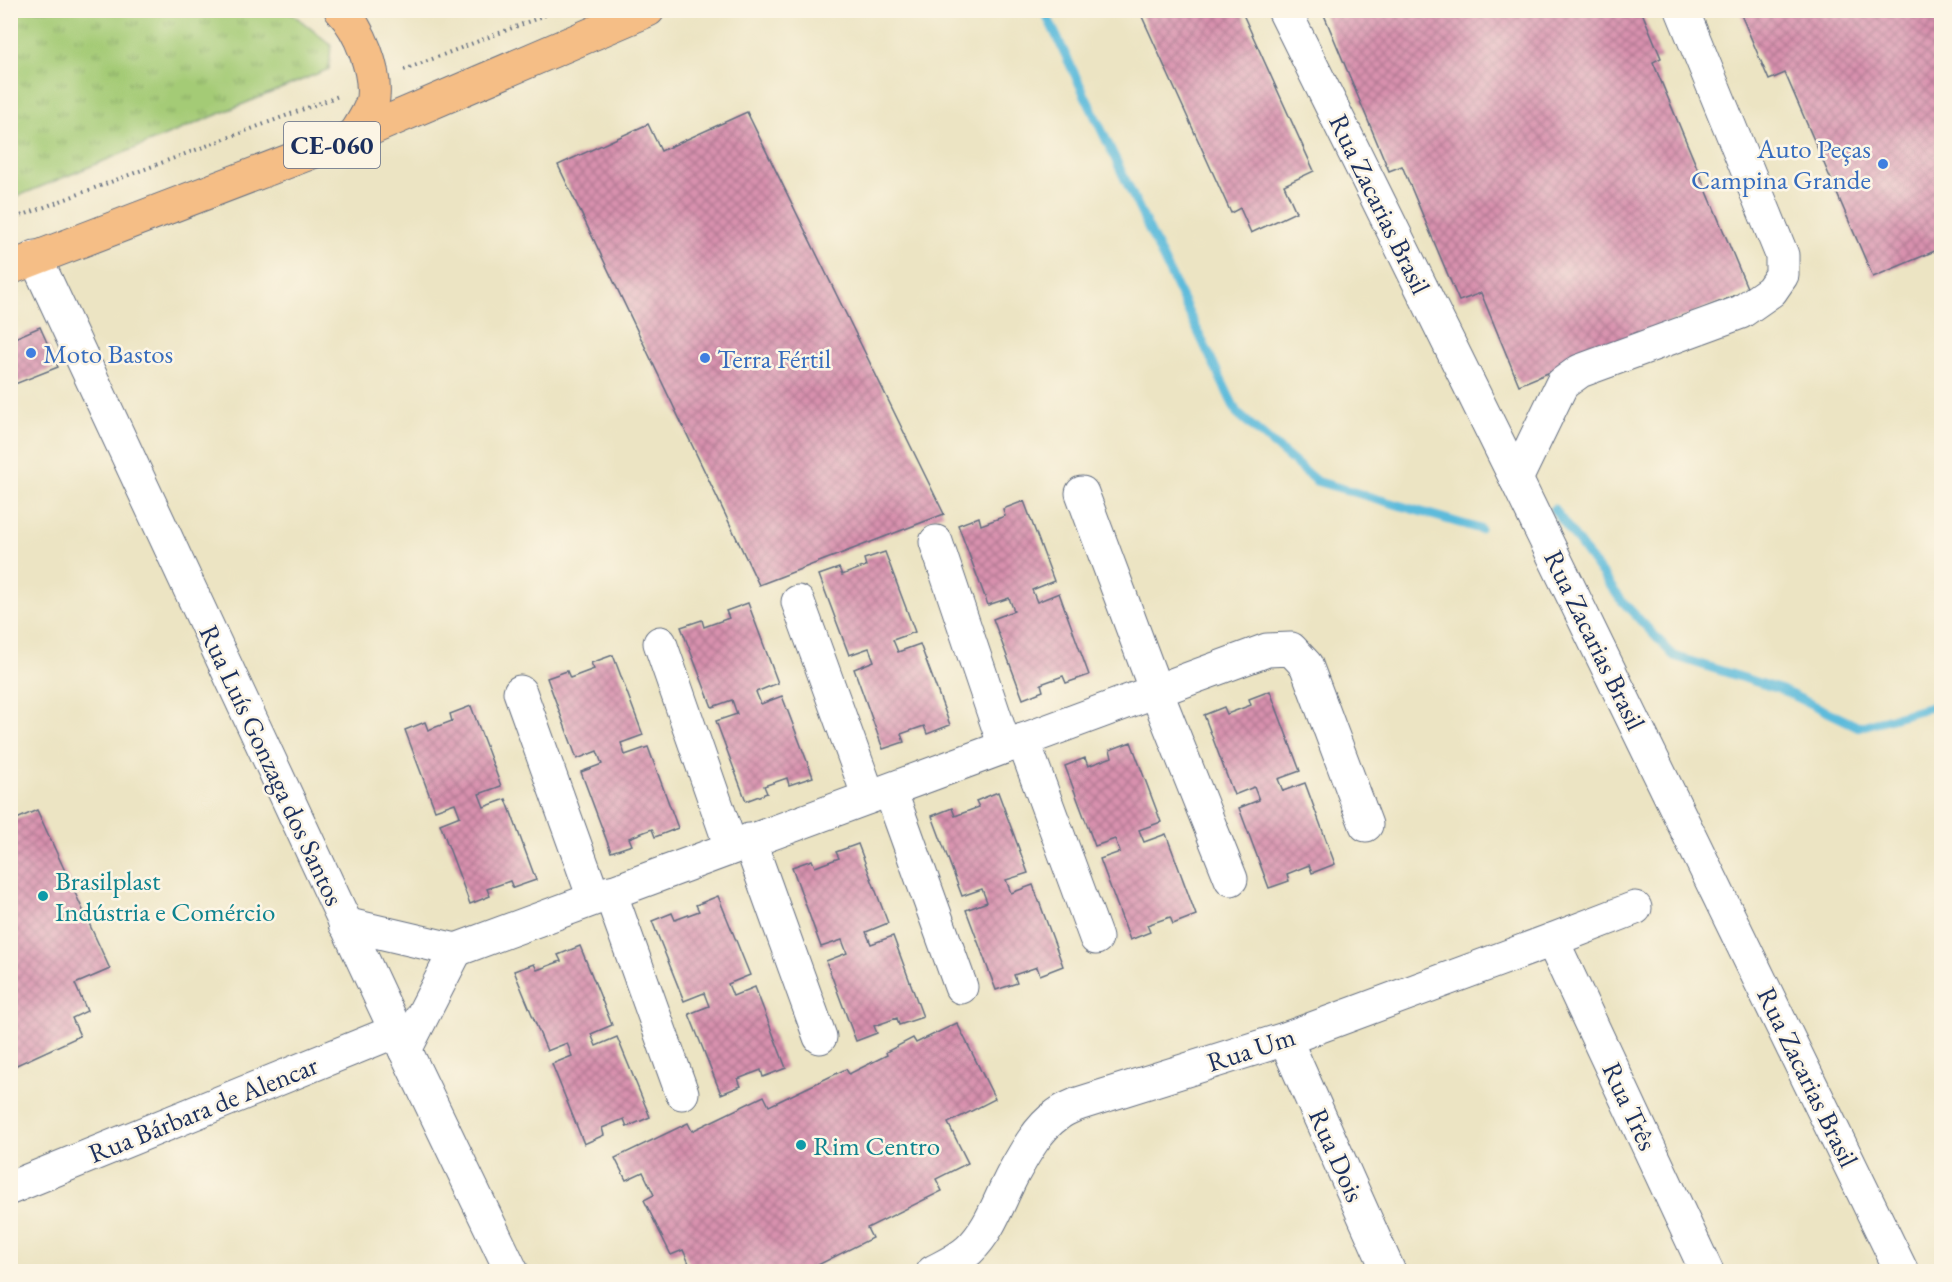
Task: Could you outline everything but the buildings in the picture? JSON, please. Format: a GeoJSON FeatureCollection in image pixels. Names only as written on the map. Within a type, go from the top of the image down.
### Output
{"type":"FeatureCollection","features":[{"type":"Feature","properties":{"kind":"highway"},"geometry":{"type":"LineString","coordinates":[[341,10],[363,42],[373,82],[373,100],[354,136]]}},
{"type":"Feature","properties":{"kind":"highway","name":"CE-060"},"geometry":{"type":"LineString","coordinates":[[23,262],[354,136],[648,10]]}},
{"type":"Feature","properties":{"kind":"street","name":"Rua Zacarias Brasil"},"geometry":{"type":"LineString","coordinates":[[1284,10],[1516,479],[1902,1272]]}},
{"type":"Feature","properties":{"kind":"street"},"geometry":{"type":"LineString","coordinates":[[1516,479],[1562,384],[1580,371],[1740,312],[1771,291],[1782,275],[1782,255],[1682,10]]}},
{"type":"Feature","properties":{"kind":"street","name":"Rua Luís Gonzaga dos Santos"},"geometry":{"type":"LineString","coordinates":[[23,262],[512,1272]]}},
{"type":"Feature","properties":{"kind":"street"},"geometry":{"type":"LineString","coordinates":[[1082,493],[1156,691],[1231,879]]}},
{"type":"Feature","properties":{"kind":"street"},"geometry":{"type":"LineString","coordinates":[[936,542],[1014,743],[1096,938]]}},
{"type":"Feature","properties":{"kind":"street"},"geometry":{"type":"LineString","coordinates":[[798,602],[961,987]]}},
{"type":"Feature","properties":{"kind":"street"},"geometry":{"type":"LineString","coordinates":[[660,643],[820,1037]]}},
{"type":"Feature","properties":{"kind":"street"},"geometry":{"type":"LineString","coordinates":[[345,924],[456,950],[740,843],[1268,650],[1292,649],[1306,665],[1366,825]]}},
{"type":"Feature","properties":{"kind":"street"},"geometry":{"type":"LineString","coordinates":[[520,692],[682,1093]]}},
{"type":"Feature","properties":{"kind":"street","name":"Rua Um"},"geometry":{"type":"LineString","coordinates":[[933,1272],[954,1261],[969,1249],[996,1212],[1013,1174],[1030,1146],[1057,1115],[1078,1104],[1285,1039],[1635,908]]}},
{"type":"Feature","properties":{"kind":"street","name":"Rua Três"},"geometry":{"type":"LineString","coordinates":[[1552,940],[1707,1272]]}},
{"type":"Feature","properties":{"kind":"street"},"geometry":{"type":"LineString","coordinates":[[401,1040],[456,950]]}},
{"type":"Feature","properties":{"kind":"street","name":"Rua Dois"},"geometry":{"type":"LineString","coordinates":[[1285,1039],[1389,1272]]}},
{"type":"Feature","properties":{"kind":"street","name":"Rua Bárbara de Alencar"},"geometry":{"type":"LineString","coordinates":[[10,1188],[401,1040]]}},
{"type":"Feature","properties":{"kind":"path","name":"CE-060"},"geometry":{"type":"LineString","coordinates":[[10,220],[556,10]]}},
{"type":"Feature","properties":{"kind":"green space"},"geometry":{"type":"Polygon","coordinates":[[[11,10],[289,11],[331,45],[329,69],[11,199],[11,10]]]}},
{"type":"Feature","properties":{"kind":"waterway"},"geometry":{"type":"LineString","coordinates":[[1044,10],[1237,413],[1316,481],[1480,529]]}},
{"type":"Feature","properties":{"kind":"waterway"},"geometry":{"type":"LineString","coordinates":[[1554,509],[1621,600],[1674,656],[1782,690],[1859,727],[1942,704]]}},
{"type":"Feature","properties":{"kind":"place","name":"Auto Peças Campina Grande"},"geometry":{"type":"Point","coordinates":[1883,164]}},
{"type":"Feature","properties":{"kind":"place","name":"Moto Bastos"},"geometry":{"type":"Point","coordinates":[31,353]}},
{"type":"Feature","properties":{"kind":"place","name":"Terra Fértil"},"geometry":{"type":"Point","coordinates":[705,358]}},
{"type":"Feature","properties":{"kind":"place","name":"Brasilplast Indústria e Comércio"},"geometry":{"type":"Point","coordinates":[43,896]}},
{"type":"Feature","properties":{"kind":"place","name":"Rim Centro"},"geometry":{"type":"Point","coordinates":[801,1145]}}]}
